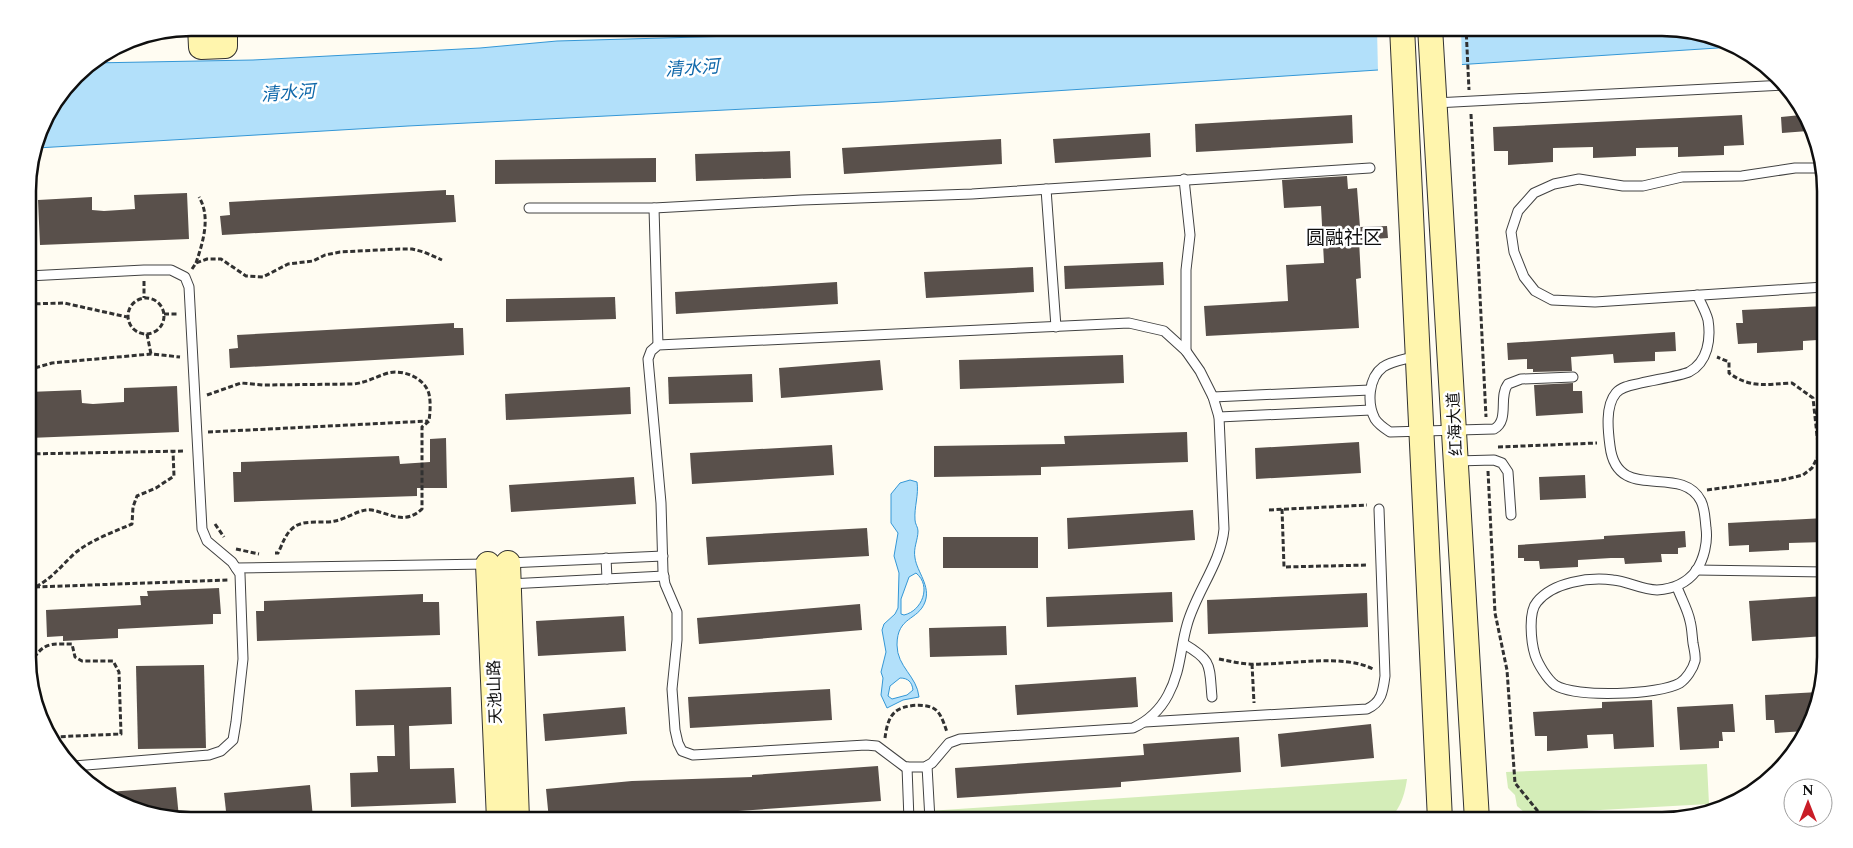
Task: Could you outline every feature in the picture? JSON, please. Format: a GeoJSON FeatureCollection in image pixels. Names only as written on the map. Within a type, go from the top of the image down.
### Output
{"type":"FeatureCollection","features":[{"type":"Feature","properties":{"kind":"main road"},"geometry":{"type":"LineString","coordinates":[[200,36],[201,47],[226,46],[225,36]]}},
{"type":"Feature","properties":{"kind":"main road","name":"红海大道"},"geometry":{"type":"LineString","coordinates":[[1402,36],[1440,811]]}},
{"type":"Feature","properties":{"kind":"main road","name":"红海大道"},"geometry":{"type":"LineString","coordinates":[[1430,36],[1477,811]]}},
{"type":"Feature","properties":{"kind":"main road"},"geometry":{"type":"LineString","coordinates":[[502,570],[517,812]]}},
{"type":"Feature","properties":{"kind":"main road","name":"天池山路"},"geometry":{"type":"LineString","coordinates":[[499,812],[502,570]]}},
{"type":"Feature","properties":{"kind":"lane"},"geometry":{"type":"LineString","coordinates":[[1434,103],[1774,85]]}},
{"type":"Feature","properties":{"kind":"lane"},"geometry":{"type":"LineString","coordinates":[[529,208],[654,208],[972,194],[1370,168]]}},
{"type":"Feature","properties":{"kind":"lane"},"geometry":{"type":"LineString","coordinates":[[1814,168],[1795,168],[1742,176],[1682,177],[1643,186],[1622,186],[1579,179],[1554,184],[1534,193],[1518,211],[1511,232],[1514,252],[1524,277],[1536,291],[1552,300],[1595,302],[1817,287]]}},
{"type":"Feature","properties":{"kind":"lane"},"geometry":{"type":"LineString","coordinates":[[1184,179],[1190,235],[1186,270],[1186,351]]}},
{"type":"Feature","properties":{"kind":"lane"},"geometry":{"type":"LineString","coordinates":[[1046,189],[1056,327]]}},
{"type":"Feature","properties":{"kind":"lane"},"geometry":{"type":"LineString","coordinates":[[654,208],[658,345]]}},
{"type":"Feature","properties":{"kind":"lane"},"geometry":{"type":"LineString","coordinates":[[37,276],[171,270],[185,277],[189,287],[202,529],[207,540],[232,562],[240,574],[243,659],[236,722],[232,740],[221,750],[209,755],[81,765]]}},
{"type":"Feature","properties":{"kind":"lane"},"geometry":{"type":"LineString","coordinates":[[1677,587],[1690,620],[1696,660],[1691,671],[1682,682],[1672,686],[1623,693],[1589,692],[1570,690],[1554,684],[1542,669],[1535,655],[1531,620],[1536,602],[1570,582],[1586,580],[1614,580],[1655,590],[1677,587],[1688,580],[1704,556],[1707,533],[1701,502],[1694,492],[1682,485],[1638,480],[1624,476],[1615,465],[1610,442],[1610,406],[1616,393],[1626,386],[1689,372],[1701,362],[1709,346],[1708,318],[1697,295]]}},
{"type":"Feature","properties":{"kind":"lane"},"geometry":{"type":"LineString","coordinates":[[1129,323],[1164,331],[1186,351],[1200,371],[1213,397],[1219,416],[1223,542],[1187,626],[1177,675],[1160,709],[1145,722],[1133,728],[960,739],[949,743],[938,757],[927,766],[907,767],[877,746],[866,745],[693,755],[682,751],[678,743],[673,698],[677,612],[664,576],[661,503],[648,358],[651,351],[658,345],[1129,323]]}},
{"type":"Feature","properties":{"kind":"lane"},"geometry":{"type":"LineString","coordinates":[[1418,356],[1384,367],[1376,375],[1370,390],[1371,410],[1382,426],[1390,432],[1494,429],[1499,426],[1503,412],[1505,388],[1513,382],[1572,377]]}},
{"type":"Feature","properties":{"kind":"lane"},"geometry":{"type":"LineString","coordinates":[[1213,397],[1370,390]]}},
{"type":"Feature","properties":{"kind":"lane"},"geometry":{"type":"LineString","coordinates":[[1219,416],[1371,410]]}},
{"type":"Feature","properties":{"kind":"lane"},"geometry":{"type":"LineString","coordinates":[[1456,461],[1494,460],[1502,463],[1508,472],[1511,515]]}},
{"type":"Feature","properties":{"kind":"lane"},"geometry":{"type":"LineString","coordinates":[[1145,722],[1367,710],[1374,706],[1380,700],[1386,676],[1379,509]]}},
{"type":"Feature","properties":{"kind":"lane"},"geometry":{"type":"LineString","coordinates":[[502,570],[606,558],[662,556]]}},
{"type":"Feature","properties":{"kind":"lane"},"geometry":{"type":"LineString","coordinates":[[606,558],[607,579]]}},
{"type":"Feature","properties":{"kind":"lane"},"geometry":{"type":"LineString","coordinates":[[236,568],[502,570],[607,579],[664,576]]}},
{"type":"Feature","properties":{"kind":"lane"},"geometry":{"type":"LineString","coordinates":[[1696,570],[1817,572]]}},
{"type":"Feature","properties":{"kind":"lane"},"geometry":{"type":"LineString","coordinates":[[1184,644],[1203,656],[1209,666],[1212,697]]}},
{"type":"Feature","properties":{"kind":"lane"},"geometry":{"type":"LineString","coordinates":[[927,766],[930,812]]}},
{"type":"Feature","properties":{"kind":"lane"},"geometry":{"type":"LineString","coordinates":[[907,767],[909,812]]}},
{"type":"Feature","properties":{"kind":"path"},"geometry":{"type":"LineString","coordinates":[[1466,36],[1469,83]]}},
{"type":"Feature","properties":{"kind":"path"},"geometry":{"type":"LineString","coordinates":[[185,277],[196,263],[203,243],[204,204],[200,197]]}},
{"type":"Feature","properties":{"kind":"path"},"geometry":{"type":"LineString","coordinates":[[196,263],[207,259],[221,259],[246,276],[256,278],[263,277],[288,264],[313,261],[324,255],[340,252],[412,249],[442,260]]}},
{"type":"Feature","properties":{"kind":"path"},"geometry":{"type":"LineString","coordinates":[[147,298],[159,303],[164,314],[163,321],[157,330],[147,334],[141,334],[131,328],[127,317],[131,305],[135,301],[147,298]]}},
{"type":"Feature","properties":{"kind":"path"},"geometry":{"type":"LineString","coordinates":[[37,304],[64,303],[127,317]]}},
{"type":"Feature","properties":{"kind":"path"},"geometry":{"type":"LineString","coordinates":[[147,334],[151,354]]}},
{"type":"Feature","properties":{"kind":"path"},"geometry":{"type":"LineString","coordinates":[[1706,352],[1729,362],[1729,373],[1740,380],[1758,385],[1792,383],[1813,398],[1817,436]]}},
{"type":"Feature","properties":{"kind":"path"},"geometry":{"type":"LineString","coordinates":[[37,367],[52,363],[151,354],[193,358]]}},
{"type":"Feature","properties":{"kind":"path"},"geometry":{"type":"LineString","coordinates":[[207,395],[241,383],[263,385],[354,384],[368,382],[389,373],[409,374],[422,382],[429,393],[429,421],[422,427],[422,509],[414,516],[397,517],[370,510],[355,513],[337,521],[311,522],[296,526],[286,534],[278,553],[270,554]]}},
{"type":"Feature","properties":{"kind":"path"},"geometry":{"type":"LineString","coordinates":[[206,387],[207,404]]}},
{"type":"Feature","properties":{"kind":"path"},"geometry":{"type":"LineString","coordinates":[[36,454],[208,451],[208,432],[429,421]]}},
{"type":"Feature","properties":{"kind":"path"},"geometry":{"type":"LineString","coordinates":[[1496,447],[1610,442]]}},
{"type":"Feature","properties":{"kind":"path"},"geometry":{"type":"LineString","coordinates":[[36,586],[55,574],[76,552],[104,536],[132,524],[137,496],[156,488],[174,476],[173,451]]}},
{"type":"Feature","properties":{"kind":"path"},"geometry":{"type":"LineString","coordinates":[[1694,492],[1782,480],[1802,474],[1812,468],[1817,456]]}},
{"type":"Feature","properties":{"kind":"path"},"geometry":{"type":"LineString","coordinates":[[1269,510],[1374,505],[1379,509]]}},
{"type":"Feature","properties":{"kind":"path"},"geometry":{"type":"LineString","coordinates":[[1282,509],[1284,567],[1381,564]]}},
{"type":"Feature","properties":{"kind":"path"},"geometry":{"type":"LineString","coordinates":[[211,519],[225,538]]}},
{"type":"Feature","properties":{"kind":"path"},"geometry":{"type":"LineString","coordinates":[[231,544],[236,549],[263,555]]}},
{"type":"Feature","properties":{"kind":"path"},"geometry":{"type":"LineString","coordinates":[[36,587],[240,580]]}},
{"type":"Feature","properties":{"kind":"path"},"geometry":{"type":"LineString","coordinates":[[36,655],[46,645],[72,644],[75,656],[82,661],[113,660],[119,672],[121,734],[59,737]]}},
{"type":"Feature","properties":{"kind":"path"},"geometry":{"type":"LineString","coordinates":[[1203,656],[1252,664],[1346,661],[1361,663],[1386,676]]}},
{"type":"Feature","properties":{"kind":"path"},"geometry":{"type":"LineString","coordinates":[[1252,664],[1255,716]]}},
{"type":"Feature","properties":{"kind":"path"},"geometry":{"type":"LineString","coordinates":[[884,751],[886,728],[894,713],[906,707],[922,705],[934,708],[943,722],[949,743]]}},
{"type":"Feature","properties":{"kind":"green space"},"geometry":{"type":"Polygon","coordinates":[[[1707,764],[1709,804],[1581,811],[1523,811],[1517,806],[1515,795],[1508,788],[1506,772],[1707,764]]]}},
{"type":"Feature","properties":{"kind":"green space"},"geometry":{"type":"Polygon","coordinates":[[[1407,779],[1403,797],[1395,811],[921,812],[1407,779]]]}},
{"type":"Feature","properties":{"kind":"water","name":"清水河"},"geometry":{"type":"Polygon","coordinates":[[[734,36],[1662,36],[1692,39],[1720,48],[884,102],[408,126],[43,148],[52,123],[68,97],[89,75],[105,63],[253,60],[480,48],[557,41],[734,36]]]}},
{"type":"Feature","properties":{"kind":"water"},"geometry":{"type":"Polygon","coordinates":[[[910,480],[917,482],[915,521],[918,531],[915,554],[916,563],[925,585],[926,596],[922,608],[900,629],[897,645],[900,659],[915,683],[919,697],[903,700],[887,708],[881,695],[883,678],[881,672],[886,652],[882,630],[884,624],[895,614],[898,608],[899,573],[894,556],[898,533],[891,523],[891,494],[900,483],[910,480]],[[916,573],[909,577],[901,599],[901,614],[904,615],[916,609],[923,597],[923,584],[921,578],[916,573]],[[900,678],[890,686],[888,696],[892,699],[907,695],[913,690],[909,681],[900,678]]]}},
{"type":"Feature","properties":{"kind":"pier"},"geometry":{"type":"Polygon","coordinates":[[[1377,36],[1461,36],[1462,67],[1378,72],[1377,36]]]}},
{"type":"Feature","properties":{"kind":"building"},"geometry":{"type":"Polygon","coordinates":[[[1352,115],[1353,143],[1196,152],[1195,124],[1352,115]]]}},
{"type":"Feature","properties":{"kind":"building"},"geometry":{"type":"Polygon","coordinates":[[[1742,115],[1744,145],[1724,146],[1724,155],[1678,157],[1678,147],[1636,148],[1636,156],[1593,158],[1593,147],[1553,148],[1553,162],[1508,165],[1508,151],[1494,151],[1493,127],[1742,115]]]}},
{"type":"Feature","properties":{"kind":"building"},"geometry":{"type":"Polygon","coordinates":[[[1797,115],[1805,131],[1782,133],[1781,117],[1797,115]]]}},
{"type":"Feature","properties":{"kind":"building"},"geometry":{"type":"Polygon","coordinates":[[[1150,133],[1151,157],[1055,163],[1053,139],[1150,133]]]}},
{"type":"Feature","properties":{"kind":"building"},"geometry":{"type":"Polygon","coordinates":[[[1001,139],[1002,164],[844,174],[842,148],[1001,139]]]}},
{"type":"Feature","properties":{"kind":"building"},"geometry":{"type":"Polygon","coordinates":[[[790,151],[791,178],[696,181],[695,154],[790,151]]]}},
{"type":"Feature","properties":{"kind":"building"},"geometry":{"type":"Polygon","coordinates":[[[656,158],[656,182],[495,184],[495,160],[656,158]]]}},
{"type":"Feature","properties":{"kind":"building"},"geometry":{"type":"Polygon","coordinates":[[[1347,176],[1348,189],[1357,188],[1360,227],[1387,226],[1388,238],[1359,240],[1361,278],[1356,279],[1359,328],[1206,336],[1204,306],[1288,301],[1286,265],[1324,263],[1321,206],[1284,208],[1282,180],[1347,176]]]}},
{"type":"Feature","properties":{"kind":"building"},"geometry":{"type":"Polygon","coordinates":[[[446,190],[446,195],[454,195],[456,222],[222,235],[220,216],[230,215],[229,202],[446,190]]]}},
{"type":"Feature","properties":{"kind":"building"},"geometry":{"type":"Polygon","coordinates":[[[187,193],[189,239],[40,245],[38,200],[92,197],[92,210],[104,211],[135,209],[134,195],[187,193]]]}},
{"type":"Feature","properties":{"kind":"building"},"geometry":{"type":"Polygon","coordinates":[[[1163,262],[1164,285],[1065,289],[1064,266],[1163,262]]]}},
{"type":"Feature","properties":{"kind":"building"},"geometry":{"type":"Polygon","coordinates":[[[1033,267],[1034,292],[926,298],[924,272],[1033,267]]]}},
{"type":"Feature","properties":{"kind":"building"},"geometry":{"type":"Polygon","coordinates":[[[837,282],[838,304],[676,314],[675,292],[837,282]]]}},
{"type":"Feature","properties":{"kind":"building"},"geometry":{"type":"Polygon","coordinates":[[[615,297],[616,319],[506,322],[506,299],[615,297]]]}},
{"type":"Feature","properties":{"kind":"building"},"geometry":{"type":"Polygon","coordinates":[[[1817,306],[1817,340],[1803,341],[1803,350],[1757,353],[1757,343],[1738,344],[1736,323],[1743,323],[1742,310],[1817,306]]]}},
{"type":"Feature","properties":{"kind":"building"},"geometry":{"type":"Polygon","coordinates":[[[454,323],[454,328],[463,328],[464,355],[230,368],[229,349],[238,348],[237,335],[454,323]]]}},
{"type":"Feature","properties":{"kind":"building"},"geometry":{"type":"Polygon","coordinates":[[[1675,332],[1676,351],[1655,352],[1655,361],[1614,363],[1613,354],[1571,357],[1572,371],[1533,372],[1533,369],[1527,369],[1527,359],[1508,360],[1507,343],[1675,332]]]}},
{"type":"Feature","properties":{"kind":"building"},"geometry":{"type":"Polygon","coordinates":[[[1123,355],[1124,383],[960,389],[959,360],[1123,355]]]}},
{"type":"Feature","properties":{"kind":"building"},"geometry":{"type":"Polygon","coordinates":[[[880,360],[883,390],[781,398],[779,368],[880,360]]]}},
{"type":"Feature","properties":{"kind":"building"},"geometry":{"type":"Polygon","coordinates":[[[752,374],[753,402],[669,404],[668,377],[752,374]]]}},
{"type":"Feature","properties":{"kind":"building"},"geometry":{"type":"Polygon","coordinates":[[[1573,383],[1573,391],[1582,391],[1583,413],[1536,416],[1534,385],[1573,383]]]}},
{"type":"Feature","properties":{"kind":"building"},"geometry":{"type":"Polygon","coordinates":[[[177,386],[179,432],[36,438],[37,392],[81,390],[82,403],[93,404],[124,402],[124,388],[177,386]]]}},
{"type":"Feature","properties":{"kind":"building"},"geometry":{"type":"Polygon","coordinates":[[[630,387],[631,414],[506,420],[505,394],[630,387]]]}},
{"type":"Feature","properties":{"kind":"building"},"geometry":{"type":"Polygon","coordinates":[[[1187,432],[1188,462],[1041,467],[1041,475],[934,477],[934,446],[1065,444],[1064,436],[1187,432]]]}},
{"type":"Feature","properties":{"kind":"building"},"geometry":{"type":"Polygon","coordinates":[[[446,438],[447,488],[417,488],[417,496],[234,502],[233,472],[241,472],[241,462],[399,456],[400,464],[430,462],[430,439],[446,438]]]}},
{"type":"Feature","properties":{"kind":"building"},"geometry":{"type":"Polygon","coordinates":[[[1359,442],[1361,473],[1256,479],[1255,448],[1359,442]]]}},
{"type":"Feature","properties":{"kind":"building"},"geometry":{"type":"Polygon","coordinates":[[[832,445],[834,475],[692,484],[690,453],[832,445]]]}},
{"type":"Feature","properties":{"kind":"building"},"geometry":{"type":"Polygon","coordinates":[[[1585,475],[1586,498],[1540,500],[1539,477],[1585,475]]]}},
{"type":"Feature","properties":{"kind":"building"},"geometry":{"type":"Polygon","coordinates":[[[634,477],[636,504],[511,512],[509,485],[634,477]]]}},
{"type":"Feature","properties":{"kind":"building"},"geometry":{"type":"Polygon","coordinates":[[[1193,510],[1195,540],[1068,549],[1067,518],[1193,510]]]}},
{"type":"Feature","properties":{"kind":"building"},"geometry":{"type":"Polygon","coordinates":[[[1817,518],[1817,542],[1789,543],[1789,550],[1749,552],[1749,545],[1729,546],[1728,523],[1817,518]]]}},
{"type":"Feature","properties":{"kind":"building"},"geometry":{"type":"Polygon","coordinates":[[[867,528],[869,556],[708,565],[706,537],[867,528]]]}},
{"type":"Feature","properties":{"kind":"building"},"geometry":{"type":"Polygon","coordinates":[[[1685,531],[1686,547],[1678,548],[1678,554],[1661,554],[1662,562],[1625,564],[1624,558],[1611,558],[1578,560],[1578,567],[1540,569],[1539,561],[1524,561],[1524,558],[1518,558],[1518,545],[1604,539],[1604,536],[1685,531]]]}},
{"type":"Feature","properties":{"kind":"building"},"geometry":{"type":"Polygon","coordinates":[[[943,537],[1038,537],[1038,568],[943,568],[943,537]]]}},
{"type":"Feature","properties":{"kind":"building"},"geometry":{"type":"Polygon","coordinates":[[[219,588],[221,614],[213,614],[213,624],[118,629],[118,638],[63,641],[63,636],[47,637],[46,610],[141,605],[140,596],[148,596],[147,591],[219,588]]]}},
{"type":"Feature","properties":{"kind":"building"},"geometry":{"type":"Polygon","coordinates":[[[1172,592],[1173,622],[1047,627],[1046,597],[1172,592]]]}},
{"type":"Feature","properties":{"kind":"building"},"geometry":{"type":"Polygon","coordinates":[[[1367,593],[1368,627],[1208,634],[1207,600],[1367,593]]]}},
{"type":"Feature","properties":{"kind":"building"},"geometry":{"type":"Polygon","coordinates":[[[423,594],[423,602],[439,602],[440,635],[257,641],[256,611],[264,611],[264,601],[423,594]]]}},
{"type":"Feature","properties":{"kind":"building"},"geometry":{"type":"Polygon","coordinates":[[[1817,597],[1817,637],[1752,641],[1749,601],[1817,597]]]}},
{"type":"Feature","properties":{"kind":"building"},"geometry":{"type":"Polygon","coordinates":[[[860,604],[862,630],[699,644],[697,618],[860,604]]]}},
{"type":"Feature","properties":{"kind":"building"},"geometry":{"type":"Polygon","coordinates":[[[624,616],[626,651],[538,656],[536,621],[624,616]]]}},
{"type":"Feature","properties":{"kind":"building"},"geometry":{"type":"Polygon","coordinates":[[[1006,626],[1007,655],[930,657],[929,628],[1006,626]]]}},
{"type":"Feature","properties":{"kind":"building"},"geometry":{"type":"Polygon","coordinates":[[[204,665],[206,748],[138,749],[136,666],[204,665]]]}},
{"type":"Feature","properties":{"kind":"building"},"geometry":{"type":"Polygon","coordinates":[[[1136,677],[1138,707],[1017,715],[1015,685],[1136,677]]]}},
{"type":"Feature","properties":{"kind":"building"},"geometry":{"type":"Polygon","coordinates":[[[451,687],[452,724],[409,726],[410,769],[454,768],[456,803],[351,807],[350,773],[378,772],[377,756],[395,756],[394,725],[356,726],[355,690],[451,687]]]}},
{"type":"Feature","properties":{"kind":"building"},"geometry":{"type":"Polygon","coordinates":[[[830,689],[832,720],[690,728],[688,697],[830,689]]]}},
{"type":"Feature","properties":{"kind":"building"},"geometry":{"type":"Polygon","coordinates":[[[1813,692],[1809,707],[1797,732],[1775,733],[1774,720],[1766,720],[1765,695],[1813,692]]]}},
{"type":"Feature","properties":{"kind":"building"},"geometry":{"type":"Polygon","coordinates":[[[1652,700],[1654,747],[1614,749],[1613,734],[1587,735],[1588,748],[1547,751],[1547,736],[1535,736],[1533,712],[1602,708],[1602,702],[1652,700]]]}},
{"type":"Feature","properties":{"kind":"building"},"geometry":{"type":"Polygon","coordinates":[[[1733,704],[1735,732],[1722,732],[1723,741],[1719,741],[1719,748],[1680,750],[1677,707],[1733,704]]]}},
{"type":"Feature","properties":{"kind":"building"},"geometry":{"type":"Polygon","coordinates":[[[625,707],[627,734],[545,741],[543,714],[625,707]]]}},
{"type":"Feature","properties":{"kind":"building"},"geometry":{"type":"Polygon","coordinates":[[[1371,724],[1374,758],[1281,767],[1278,734],[1371,724]]]}},
{"type":"Feature","properties":{"kind":"building"},"geometry":{"type":"Polygon","coordinates":[[[1239,737],[1241,772],[1121,782],[1121,787],[957,798],[955,768],[1144,755],[1143,744],[1239,737]]]}},
{"type":"Feature","properties":{"kind":"building"},"geometry":{"type":"Polygon","coordinates":[[[878,766],[881,801],[725,812],[548,812],[546,789],[632,781],[752,777],[752,775],[878,766]]]}},
{"type":"Feature","properties":{"kind":"building"},"geometry":{"type":"Polygon","coordinates":[[[310,785],[312,812],[226,812],[224,793],[310,785]]]}},
{"type":"Feature","properties":{"kind":"building"},"geometry":{"type":"Polygon","coordinates":[[[176,787],[178,811],[151,806],[132,800],[115,791],[176,787]]]}},
{"type":"Feature","properties":{"kind":"district","name":"圆融社区"},"geometry":{"type":"Point","coordinates":[1344,237]}}]}
